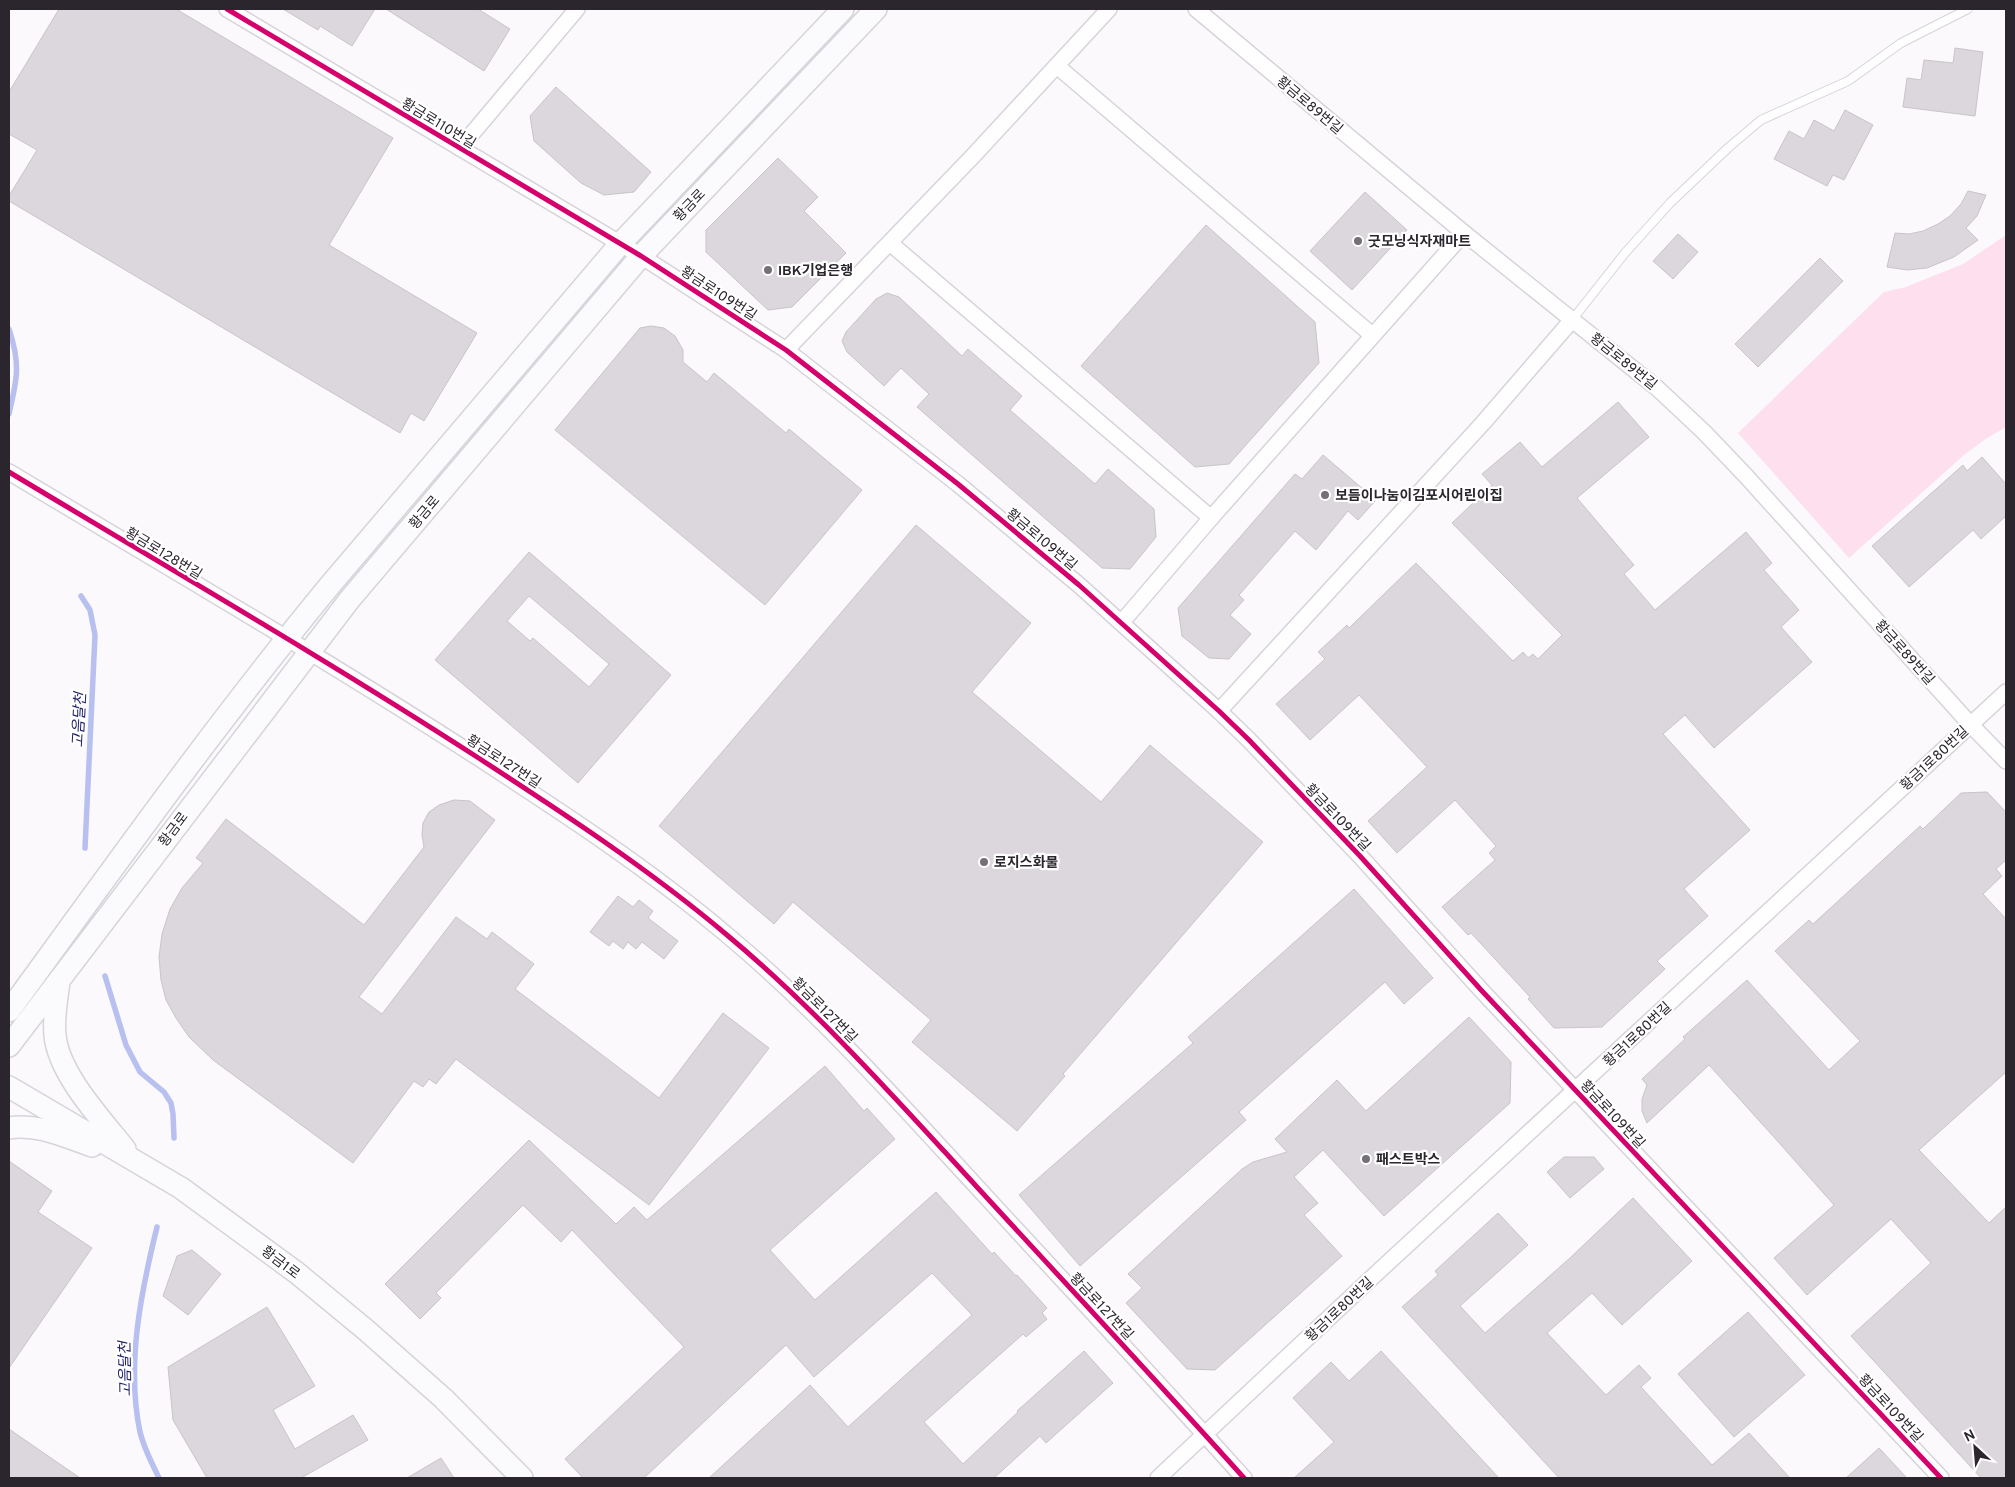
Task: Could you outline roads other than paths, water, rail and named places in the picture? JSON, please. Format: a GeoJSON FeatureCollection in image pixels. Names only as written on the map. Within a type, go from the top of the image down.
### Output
{"type":"FeatureCollection","features":[{"type":"Feature","properties":{"kind":"street","name":"황금로110번길"},"geometry":{"type":"LineString","coordinates":[[227,9],[641,256]]}},
{"type":"Feature","properties":{"kind":"street"},"geometry":{"type":"LineString","coordinates":[[460,148],[577,9]]}},
{"type":"Feature","properties":{"kind":"street","name":"황금로"},"geometry":{"type":"LineString","coordinates":[[9,1011],[136,837],[286,639],[620,244],[843,9]]}},
{"type":"Feature","properties":{"kind":"street","name":"황금로"},"geometry":{"type":"LineString","coordinates":[[9,1046],[350,599],[641,256],[876,9]]}},
{"type":"Feature","properties":{"kind":"street"},"geometry":{"type":"LineString","coordinates":[[786,350],[890,243],[1109,9]]}},
{"type":"Feature","properties":{"kind":"street","name":"황금로89번길"},"geometry":{"type":"LineString","coordinates":[[1196,9],[1464,233],[1657,388],[1704,432],[1746,476],[1970,724],[2006,761]]}},
{"type":"Feature","properties":{"kind":"street"},"geometry":{"type":"LineString","coordinates":[[1057,66],[1372,335]]}},
{"type":"Feature","properties":{"kind":"street"},"geometry":{"type":"LineString","coordinates":[[1122,622],[1211,518],[1464,233]]}},
{"type":"Feature","properties":{"kind":"street"},"geometry":{"type":"LineString","coordinates":[[890,243],[1211,518]]}},
{"type":"Feature","properties":{"kind":"street","name":"황금로109번길"},"geometry":{"type":"LineString","coordinates":[[641,256],[786,350],[1016,531],[1122,622],[1219,711],[1360,856],[1576,1091],[1941,1478]]}},
{"type":"Feature","properties":{"kind":"street"},"geometry":{"type":"LineString","coordinates":[[1219,711],[1483,423],[1572,320]]}},
{"type":"Feature","properties":{"kind":"street","name":"황금로128번길"},"geometry":{"type":"LineString","coordinates":[[9,472],[308,652]]}},
{"type":"Feature","properties":{"kind":"street","name":"황금로127번길"},"geometry":{"type":"LineString","coordinates":[[308,652],[378,693],[534,794],[653,876],[726,933],[769,971],[886,1088],[1244,1478]]}},
{"type":"Feature","properties":{"kind":"street","name":"황금1로80번길"},"geometry":{"type":"LineString","coordinates":[[1158,1478],[1379,1271],[2006,692]]}},
{"type":"Feature","properties":{"kind":"street"},"geometry":{"type":"LineString","coordinates":[[9,988],[48,957]]}},
{"type":"Feature","properties":{"kind":"street"},"geometry":{"type":"LineString","coordinates":[[60,978],[54,1014],[58,1052],[72,1079],[133,1159]]}},
{"type":"Feature","properties":{"kind":"street","name":"황금1로"},"geometry":{"type":"LineString","coordinates":[[9,1087],[181,1188],[297,1273],[366,1330],[444,1399],[522,1478]]}},
{"type":"Feature","properties":{"kind":"street"},"geometry":{"type":"LineString","coordinates":[[9,1128],[29,1128],[47,1131],[133,1159]]}},
{"type":"Feature","properties":{"kind":"lane"},"geometry":{"type":"LineString","coordinates":[[1572,320],[1625,253],[1670,203],[1754,125],[1773,113],[1848,81],[1901,43],[1968,9]]}},
{"type":"Feature","properties":{"kind":"waterway","name":"고음달천"},"geometry":{"type":"LineString","coordinates":[[9,329],[16,362],[14,391],[9,414]]}},
{"type":"Feature","properties":{"kind":"waterway","name":"고음달천"},"geometry":{"type":"LineString","coordinates":[[81,596],[90,610],[95,635],[85,848]]}},
{"type":"Feature","properties":{"kind":"waterway","name":"고음달천"},"geometry":{"type":"LineString","coordinates":[[105,976],[126,1045],[140,1072],[164,1092],[171,1103],[174,1138]]}},
{"type":"Feature","properties":{"kind":"waterway","name":"고음달천"},"geometry":{"type":"LineString","coordinates":[[157,1227],[137,1329],[134,1381],[140,1432],[159,1478]]}},
{"type":"Feature","properties":{"kind":"place","name":"굿모닝식자재마트"},"geometry":{"type":"Point","coordinates":[1358,241]}},
{"type":"Feature","properties":{"kind":"place","name":"IBK기업은행"},"geometry":{"type":"Point","coordinates":[768,270]}},
{"type":"Feature","properties":{"kind":"place","name":"보듬이나눔이김포시어린이집"},"geometry":{"type":"Point","coordinates":[1325,495]}},
{"type":"Feature","properties":{"kind":"place","name":"로지스화물"},"geometry":{"type":"Point","coordinates":[984,862]}},
{"type":"Feature","properties":{"kind":"place","name":"패스트박스"},"geometry":{"type":"Point","coordinates":[1366,1159]}}]}
